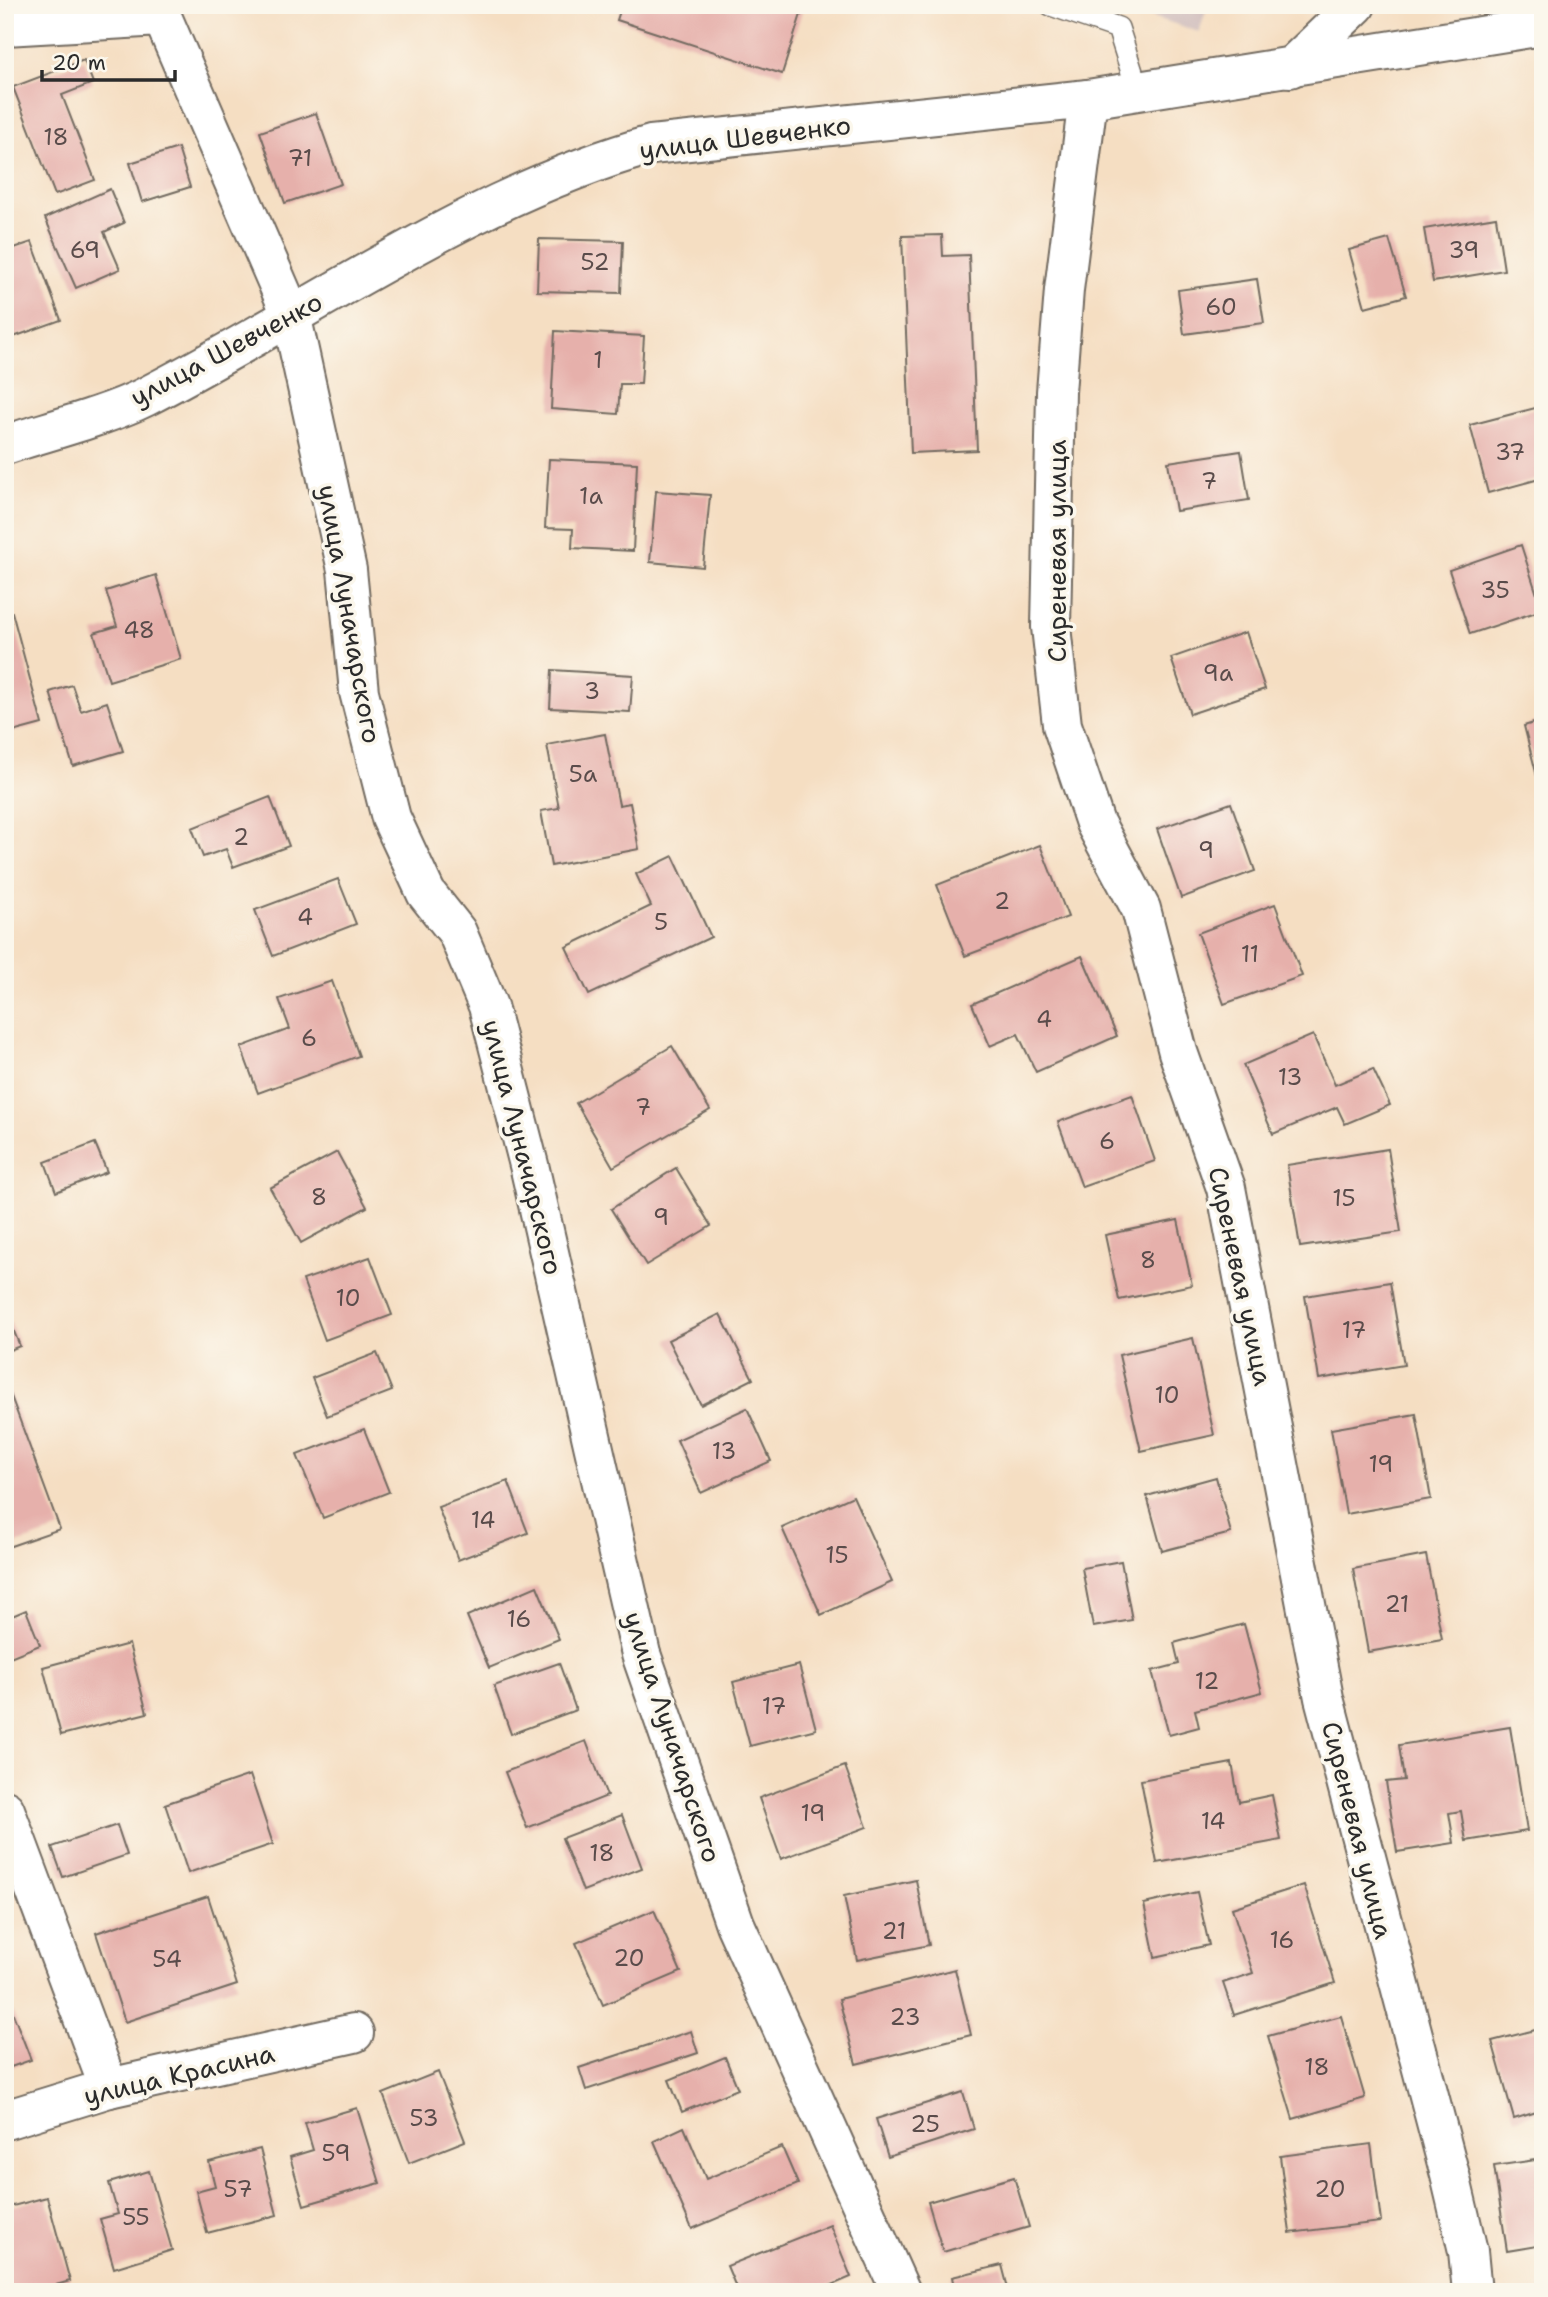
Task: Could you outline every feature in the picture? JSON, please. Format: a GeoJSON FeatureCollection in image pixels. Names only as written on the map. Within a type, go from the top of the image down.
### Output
{"type":"FeatureCollection","features":[{"type":"Feature","properties":{"kind":"street"},"geometry":{"type":"LineString","coordinates":[[1290,68],[1356,5]]}},
{"type":"Feature","properties":{"kind":"street"},"geometry":{"type":"LineString","coordinates":[[5,26],[159,11]]}},
{"type":"Feature","properties":{"kind":"street","name":"улица Луначарского"},"geometry":{"type":"LineString","coordinates":[[159,11],[291,314],[347,570],[359,692],[391,818],[426,893],[457,932],[488,1006],[529,1165],[641,1654],[735,1924],[901,2292]]}},
{"type":"Feature","properties":{"kind":"street","name":"улица Шевченко"},"geometry":{"type":"LineString","coordinates":[[5,445],[143,398],[291,314],[529,188],[593,161],[640,148],[1088,99],[1543,26]]}},
{"type":"Feature","properties":{"kind":"street","name":"Сиреневая улица"},"geometry":{"type":"LineString","coordinates":[[1088,99],[1064,290],[1056,392],[1051,627],[1062,725],[1095,823],[1141,909],[1178,1052],[1226,1188],[1324,1698],[1450,2175],[1468,2251],[1472,2292]]}},
{"type":"Feature","properties":{"kind":"street"},"geometry":{"type":"LineString","coordinates":[[5,1810],[109,2088]]}},
{"type":"Feature","properties":{"kind":"street","name":"улица Красина"},"geometry":{"type":"LineString","coordinates":[[5,2120],[109,2088],[354,2033]]}},
{"type":"Feature","properties":{"kind":"lane"},"geometry":{"type":"LineString","coordinates":[[1051,5],[1118,27],[1138,91]]}},
{"type":"Feature","properties":{"kind":"shaded area"},"geometry":{"type":"Polygon","coordinates":[[[1117,5],[1208,5],[1199,32],[1117,5]]]}},
{"type":"Feature","properties":{"kind":"building"},"geometry":{"type":"Polygon","coordinates":[[[622,5],[793,5],[803,8],[782,74],[617,20],[622,5]]]}},
{"type":"Feature","properties":{"kind":"building"},"geometry":{"type":"Polygon","coordinates":[[[84,60],[93,83],[62,95],[95,180],[55,195],[13,87],[84,60]]]}},
{"type":"Feature","properties":{"kind":"building"},"geometry":{"type":"Polygon","coordinates":[[[316,113],[341,184],[285,203],[260,132],[316,113]]]}},
{"type":"Feature","properties":{"kind":"building"},"geometry":{"type":"Polygon","coordinates":[[[178,148],[190,187],[142,202],[130,163],[178,148]]]}},
{"type":"Feature","properties":{"kind":"building"},"geometry":{"type":"Polygon","coordinates":[[[110,189],[124,223],[104,232],[120,269],[76,288],[45,218],[110,189]]]}},
{"type":"Feature","properties":{"kind":"building"},"geometry":{"type":"Polygon","coordinates":[[[1496,217],[1504,270],[1433,282],[1424,229],[1496,217]]]}},
{"type":"Feature","properties":{"kind":"building"},"geometry":{"type":"Polygon","coordinates":[[[942,235],[943,256],[969,255],[977,450],[911,453],[902,236],[942,235]]]}},
{"type":"Feature","properties":{"kind":"building"},"geometry":{"type":"Polygon","coordinates":[[[539,239],[623,241],[621,293],[537,291],[539,239]]]}},
{"type":"Feature","properties":{"kind":"building"},"geometry":{"type":"Polygon","coordinates":[[[1389,239],[1406,296],[1365,307],[1349,250],[1389,239]]]}},
{"type":"Feature","properties":{"kind":"building"},"geometry":{"type":"Polygon","coordinates":[[[32,242],[61,320],[5,340],[5,251],[32,242]]]}},
{"type":"Feature","properties":{"kind":"building"},"geometry":{"type":"Polygon","coordinates":[[[1257,279],[1264,323],[1184,334],[1178,290],[1257,279]]]}},
{"type":"Feature","properties":{"kind":"building"},"geometry":{"type":"Polygon","coordinates":[[[555,331],[644,336],[641,384],[620,384],[618,414],[551,409],[555,331]]]}},
{"type":"Feature","properties":{"kind":"building"},"geometry":{"type":"Polygon","coordinates":[[[1543,406],[1543,478],[1488,493],[1470,425],[1543,406]]]}},
{"type":"Feature","properties":{"kind":"building"},"geometry":{"type":"Polygon","coordinates":[[[1241,451],[1249,500],[1176,511],[1168,462],[1241,451]]]}},
{"type":"Feature","properties":{"kind":"building"},"geometry":{"type":"Polygon","coordinates":[[[549,459],[637,463],[633,551],[572,548],[573,529],[545,528],[549,459]]]}},
{"type":"Feature","properties":{"kind":"building"},"geometry":{"type":"Polygon","coordinates":[[[656,491],[710,495],[703,567],[650,562],[656,491]]]}},
{"type":"Feature","properties":{"kind":"building"},"geometry":{"type":"Polygon","coordinates":[[[1521,545],[1542,610],[1470,634],[1449,570],[1521,545]]]}},
{"type":"Feature","properties":{"kind":"building"},"geometry":{"type":"Polygon","coordinates":[[[156,575],[181,659],[109,681],[94,633],[117,626],[106,591],[156,575]]]}},
{"type":"Feature","properties":{"kind":"building"},"geometry":{"type":"Polygon","coordinates":[[[12,612],[42,724],[5,734],[5,613],[12,612]]]}},
{"type":"Feature","properties":{"kind":"building"},"geometry":{"type":"Polygon","coordinates":[[[1246,632],[1265,689],[1190,714],[1171,658],[1246,632]]]}},
{"type":"Feature","properties":{"kind":"building"},"geometry":{"type":"Polygon","coordinates":[[[552,670],[633,675],[630,712],[550,708],[552,670]]]}},
{"type":"Feature","properties":{"kind":"building"},"geometry":{"type":"Polygon","coordinates":[[[72,685],[81,711],[107,702],[123,751],[73,766],[50,692],[72,685]]]}},
{"type":"Feature","properties":{"kind":"building"},"geometry":{"type":"Polygon","coordinates":[[[1543,720],[1543,783],[1539,784],[1524,726],[1543,720]]]}},
{"type":"Feature","properties":{"kind":"building"},"geometry":{"type":"Polygon","coordinates":[[[605,734],[619,805],[630,803],[639,849],[551,866],[541,811],[559,808],[547,745],[605,734]]]}},
{"type":"Feature","properties":{"kind":"building"},"geometry":{"type":"Polygon","coordinates":[[[270,797],[289,846],[233,867],[226,849],[203,857],[192,828],[270,797]]]}},
{"type":"Feature","properties":{"kind":"building"},"geometry":{"type":"Polygon","coordinates":[[[1231,803],[1255,871],[1181,898],[1157,829],[1231,803]]]}},
{"type":"Feature","properties":{"kind":"building"},"geometry":{"type":"Polygon","coordinates":[[[1040,845],[1068,917],[965,956],[937,885],[1040,845]]]}},
{"type":"Feature","properties":{"kind":"building"},"geometry":{"type":"Polygon","coordinates":[[[673,856],[711,937],[589,995],[566,947],[651,906],[636,874],[673,856]]]}},
{"type":"Feature","properties":{"kind":"building"},"geometry":{"type":"Polygon","coordinates":[[[338,879],[356,924],[273,956],[255,910],[338,879]]]}},
{"type":"Feature","properties":{"kind":"building"},"geometry":{"type":"Polygon","coordinates":[[[1275,904],[1302,976],[1224,1004],[1198,933],[1275,904]]]}},
{"type":"Feature","properties":{"kind":"building"},"geometry":{"type":"Polygon","coordinates":[[[1082,956],[1117,1036],[1036,1072],[1018,1034],[990,1046],[972,1004],[1082,956]]]}},
{"type":"Feature","properties":{"kind":"building"},"geometry":{"type":"Polygon","coordinates":[[[332,981],[359,1056],[258,1093],[241,1047],[290,1029],[279,999],[332,981]]]}},
{"type":"Feature","properties":{"kind":"building"},"geometry":{"type":"Polygon","coordinates":[[[1313,1035],[1335,1085],[1373,1069],[1390,1105],[1345,1124],[1337,1107],[1273,1134],[1243,1065],[1313,1035]]]}},
{"type":"Feature","properties":{"kind":"building"},"geometry":{"type":"Polygon","coordinates":[[[672,1046],[710,1110],[613,1167],[576,1103],[672,1046]]]}},
{"type":"Feature","properties":{"kind":"building"},"geometry":{"type":"Polygon","coordinates":[[[1132,1095],[1155,1161],[1082,1187],[1058,1122],[1132,1095]]]}},
{"type":"Feature","properties":{"kind":"building"},"geometry":{"type":"Polygon","coordinates":[[[95,1143],[107,1172],[56,1192],[45,1162],[95,1143]]]}},
{"type":"Feature","properties":{"kind":"building"},"geometry":{"type":"Polygon","coordinates":[[[1388,1149],[1401,1232],[1300,1247],[1287,1165],[1388,1149]]]}},
{"type":"Feature","properties":{"kind":"building"},"geometry":{"type":"Polygon","coordinates":[[[337,1152],[367,1207],[301,1243],[270,1188],[337,1152]]]}},
{"type":"Feature","properties":{"kind":"building"},"geometry":{"type":"Polygon","coordinates":[[[676,1168],[711,1226],[646,1265],[611,1209],[676,1168]]]}},
{"type":"Feature","properties":{"kind":"building"},"geometry":{"type":"Polygon","coordinates":[[[1178,1220],[1192,1285],[1119,1300],[1105,1235],[1178,1220]]]}},
{"type":"Feature","properties":{"kind":"building"},"geometry":{"type":"Polygon","coordinates":[[[370,1257],[392,1315],[325,1340],[303,1280],[370,1257]]]}},
{"type":"Feature","properties":{"kind":"building"},"geometry":{"type":"Polygon","coordinates":[[[1390,1282],[1404,1365],[1319,1379],[1305,1296],[1390,1282]]]}},
{"type":"Feature","properties":{"kind":"building"},"geometry":{"type":"Polygon","coordinates":[[[5,1310],[20,1346],[5,1352],[5,1310]]]}},
{"type":"Feature","properties":{"kind":"building"},"geometry":{"type":"Polygon","coordinates":[[[720,1314],[753,1379],[701,1405],[668,1340],[720,1314]]]}},
{"type":"Feature","properties":{"kind":"building"},"geometry":{"type":"Polygon","coordinates":[[[1193,1338],[1214,1435],[1141,1451],[1119,1355],[1193,1338]]]}},
{"type":"Feature","properties":{"kind":"building"},"geometry":{"type":"Polygon","coordinates":[[[377,1353],[392,1391],[327,1416],[312,1378],[377,1353]]]}},
{"type":"Feature","properties":{"kind":"building"},"geometry":{"type":"Polygon","coordinates":[[[5,1380],[60,1529],[5,1548],[5,1380]]]}},
{"type":"Feature","properties":{"kind":"building"},"geometry":{"type":"Polygon","coordinates":[[[747,1408],[771,1461],[701,1493],[677,1440],[747,1408]]]}},
{"type":"Feature","properties":{"kind":"building"},"geometry":{"type":"Polygon","coordinates":[[[1416,1414],[1431,1499],[1346,1514],[1331,1429],[1416,1414]]]}},
{"type":"Feature","properties":{"kind":"building"},"geometry":{"type":"Polygon","coordinates":[[[364,1429],[389,1492],[323,1518],[297,1455],[364,1429]]]}},
{"type":"Feature","properties":{"kind":"building"},"geometry":{"type":"Polygon","coordinates":[[[1216,1477],[1231,1533],[1162,1551],[1147,1496],[1216,1477]]]}},
{"type":"Feature","properties":{"kind":"building"},"geometry":{"type":"Polygon","coordinates":[[[508,1481],[528,1533],[458,1560],[438,1507],[508,1481]]]}},
{"type":"Feature","properties":{"kind":"building"},"geometry":{"type":"Polygon","coordinates":[[[853,1496],[892,1582],[821,1615],[782,1528],[853,1496]]]}},
{"type":"Feature","properties":{"kind":"building"},"geometry":{"type":"Polygon","coordinates":[[[1426,1555],[1442,1639],[1368,1652],[1353,1569],[1426,1555]]]}},
{"type":"Feature","properties":{"kind":"building"},"geometry":{"type":"Polygon","coordinates":[[[1121,1561],[1132,1620],[1093,1627],[1082,1568],[1121,1561]]]}},
{"type":"Feature","properties":{"kind":"building"},"geometry":{"type":"Polygon","coordinates":[[[537,1586],[559,1639],[489,1668],[467,1616],[537,1586]]]}},
{"type":"Feature","properties":{"kind":"building"},"geometry":{"type":"Polygon","coordinates":[[[26,1610],[40,1645],[5,1659],[5,1619],[26,1610]]]}},
{"type":"Feature","properties":{"kind":"building"},"geometry":{"type":"Polygon","coordinates":[[[1244,1624],[1262,1692],[1195,1710],[1199,1727],[1169,1735],[1152,1671],[1179,1664],[1174,1643],[1244,1624]]]}},
{"type":"Feature","properties":{"kind":"building"},"geometry":{"type":"Polygon","coordinates":[[[129,1644],[147,1713],[61,1735],[43,1667],[129,1644]]]}},
{"type":"Feature","properties":{"kind":"building"},"geometry":{"type":"Polygon","coordinates":[[[559,1663],[576,1710],[511,1734],[494,1686],[559,1663]]]}},
{"type":"Feature","properties":{"kind":"building"},"geometry":{"type":"Polygon","coordinates":[[[799,1665],[816,1729],[750,1746],[733,1682],[799,1665]]]}},
{"type":"Feature","properties":{"kind":"building"},"geometry":{"type":"Polygon","coordinates":[[[1510,1727],[1527,1831],[1466,1841],[1461,1811],[1449,1813],[1454,1843],[1397,1852],[1386,1782],[1404,1780],[1399,1745],[1510,1727]]]}},
{"type":"Feature","properties":{"kind":"building"},"geometry":{"type":"Polygon","coordinates":[[[586,1741],[607,1796],[527,1828],[505,1772],[586,1741]]]}},
{"type":"Feature","properties":{"kind":"building"},"geometry":{"type":"Polygon","coordinates":[[[1232,1763],[1239,1802],[1272,1795],[1281,1840],[1157,1863],[1141,1780],[1232,1763]]]}},
{"type":"Feature","properties":{"kind":"building"},"geometry":{"type":"Polygon","coordinates":[[[845,1766],[867,1827],[781,1859],[759,1798],[845,1766]]]}},
{"type":"Feature","properties":{"kind":"building"},"geometry":{"type":"Polygon","coordinates":[[[250,1775],[273,1844],[188,1873],[165,1804],[250,1775]]]}},
{"type":"Feature","properties":{"kind":"building"},"geometry":{"type":"Polygon","coordinates":[[[622,1815],[642,1868],[583,1891],[562,1838],[622,1815]]]}},
{"type":"Feature","properties":{"kind":"building"},"geometry":{"type":"Polygon","coordinates":[[[117,1825],[127,1855],[63,1877],[52,1847],[117,1825]]]}},
{"type":"Feature","properties":{"kind":"building"},"geometry":{"type":"Polygon","coordinates":[[[916,1880],[929,1945],[857,1960],[844,1896],[916,1880]]]}},
{"type":"Feature","properties":{"kind":"building"},"geometry":{"type":"Polygon","coordinates":[[[1304,1885],[1335,1983],[1234,2015],[1223,1983],[1253,1973],[1232,1908],[1304,1885]]]}},
{"type":"Feature","properties":{"kind":"building"},"geometry":{"type":"Polygon","coordinates":[[[1197,1892],[1209,1945],[1155,1957],[1144,1904],[1197,1892]]]}},
{"type":"Feature","properties":{"kind":"building"},"geometry":{"type":"Polygon","coordinates":[[[208,1896],[237,1985],[125,2022],[96,1933],[208,1896]]]}},
{"type":"Feature","properties":{"kind":"building"},"geometry":{"type":"Polygon","coordinates":[[[654,1910],[681,1972],[603,2005],[576,1943],[654,1910]]]}},
{"type":"Feature","properties":{"kind":"building"},"geometry":{"type":"Polygon","coordinates":[[[955,1969],[971,2035],[856,2064],[839,1999],[955,1969]]]}},
{"type":"Feature","properties":{"kind":"building"},"geometry":{"type":"Polygon","coordinates":[[[5,1993],[31,2060],[5,2069],[5,1993]]]}},
{"type":"Feature","properties":{"kind":"building"},"geometry":{"type":"Polygon","coordinates":[[[1341,2016],[1365,2098],[1293,2119],[1268,2036],[1341,2016]]]}},
{"type":"Feature","properties":{"kind":"building"},"geometry":{"type":"Polygon","coordinates":[[[1543,2028],[1543,2110],[1514,2119],[1492,2041],[1543,2028]]]}},
{"type":"Feature","properties":{"kind":"building"},"geometry":{"type":"Polygon","coordinates":[[[691,2031],[698,2053],[586,2090],[579,2068],[691,2031]]]}},
{"type":"Feature","properties":{"kind":"building"},"geometry":{"type":"Polygon","coordinates":[[[725,2057],[738,2089],[682,2112],[669,2080],[725,2057]]]}},
{"type":"Feature","properties":{"kind":"building"},"geometry":{"type":"Polygon","coordinates":[[[438,2072],[465,2141],[409,2163],[383,2094],[438,2072]]]}},
{"type":"Feature","properties":{"kind":"building"},"geometry":{"type":"Polygon","coordinates":[[[963,2092],[974,2129],[888,2157],[876,2119],[963,2092]]]}},
{"type":"Feature","properties":{"kind":"building"},"geometry":{"type":"Polygon","coordinates":[[[357,2108],[380,2183],[304,2205],[290,2157],[313,2150],[305,2123],[357,2108]]]}},
{"type":"Feature","properties":{"kind":"building"},"geometry":{"type":"Polygon","coordinates":[[[684,2127],[706,2179],[782,2147],[798,2184],[692,2229],[654,2141],[684,2127]]]}},
{"type":"Feature","properties":{"kind":"building"},"geometry":{"type":"Polygon","coordinates":[[[1371,2144],[1381,2222],[1290,2233],[1280,2156],[1371,2144]]]}},
{"type":"Feature","properties":{"kind":"building"},"geometry":{"type":"Polygon","coordinates":[[[260,2149],[277,2215],[207,2233],[196,2191],[215,2186],[209,2162],[260,2149]]]}},
{"type":"Feature","properties":{"kind":"building"},"geometry":{"type":"Polygon","coordinates":[[[1543,2159],[1543,2245],[1507,2251],[1494,2166],[1543,2159]]]}},
{"type":"Feature","properties":{"kind":"building"},"geometry":{"type":"Polygon","coordinates":[[[149,2171],[172,2250],[114,2268],[100,2219],[118,2214],[109,2183],[149,2171]]]}},
{"type":"Feature","properties":{"kind":"building"},"geometry":{"type":"Polygon","coordinates":[[[1014,2177],[1029,2227],[943,2252],[928,2202],[1014,2177]]]}},
{"type":"Feature","properties":{"kind":"building"},"geometry":{"type":"Polygon","coordinates":[[[47,2197],[70,2281],[31,2292],[5,2292],[5,2208],[47,2197]]]}},
{"type":"Feature","properties":{"kind":"building"},"geometry":{"type":"Polygon","coordinates":[[[830,2225],[851,2277],[816,2292],[738,2292],[727,2266],[830,2225]]]}},
{"type":"Feature","properties":{"kind":"building"},"geometry":{"type":"Polygon","coordinates":[[[1002,2265],[1009,2292],[955,2292],[952,2277],[1002,2265]]]}}]}
